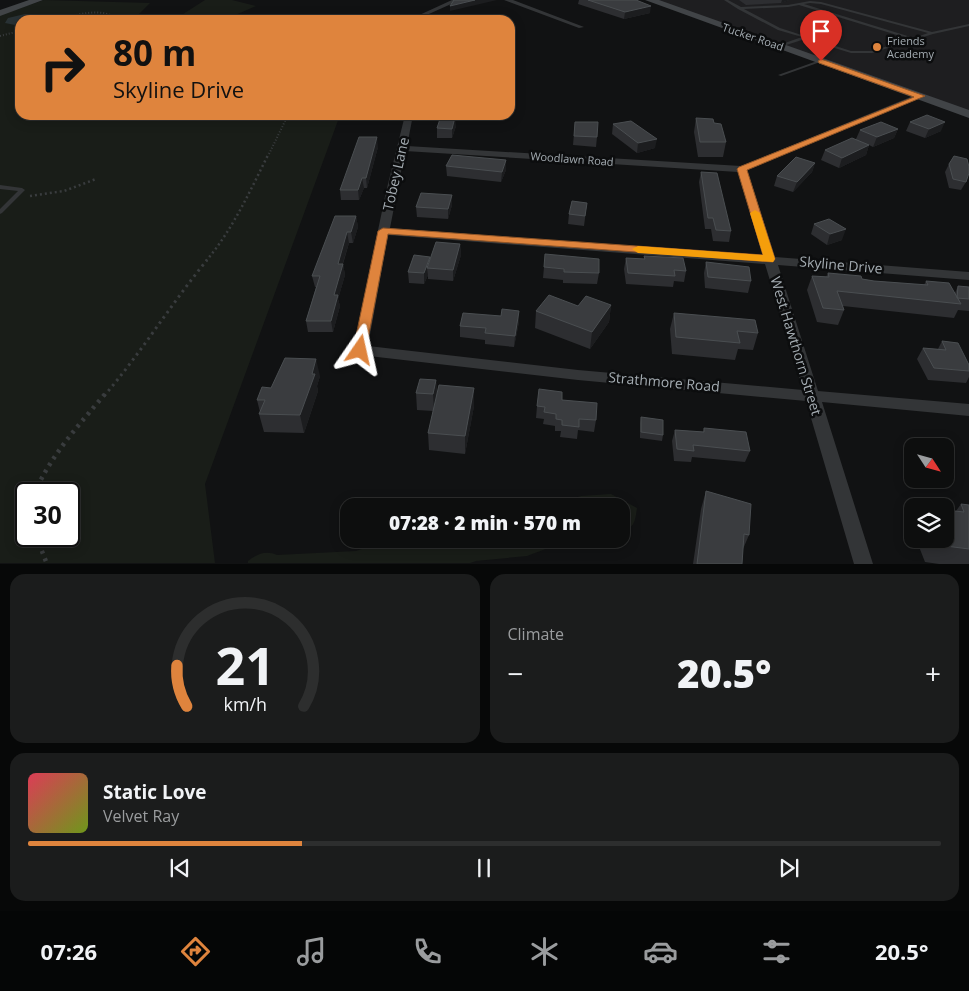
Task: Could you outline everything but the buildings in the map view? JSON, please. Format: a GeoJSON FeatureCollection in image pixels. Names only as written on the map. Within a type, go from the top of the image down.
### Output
{"type":"FeatureCollection","features":[{"type":"Feature","properties":{"kind":"main road"},"geometry":{"type":"LineString","coordinates":[[0,12],[38,0]]}},
{"type":"Feature","properties":{"kind":"main road","name":"Tucker Road"},"geometry":{"type":"LineString","coordinates":[[650,0],[969,114]]}},
{"type":"Feature","properties":{"kind":"street"},"geometry":{"type":"LineString","coordinates":[[424,15],[456,0]]}},
{"type":"Feature","properties":{"kind":"street"},"geometry":{"type":"LineString","coordinates":[[507,0],[582,27]]}},
{"type":"Feature","properties":{"kind":"street"},"geometry":{"type":"LineString","coordinates":[[742,169],[921,96]]}},
{"type":"Feature","properties":{"kind":"street","name":"Tobey Lane"},"geometry":{"type":"LineString","coordinates":[[360,350],[383,231],[408,120]]}},
{"type":"Feature","properties":{"kind":"street","name":"Woodlawn Road"},"geometry":{"type":"LineString","coordinates":[[402,148],[742,169]]}},
{"type":"Feature","properties":{"kind":"street","name":"West Hawthorn Street"},"geometry":{"type":"LineString","coordinates":[[742,169],[864,564]]}},
{"type":"Feature","properties":{"kind":"street","name":"Skyline Drive"},"geometry":{"type":"LineString","coordinates":[[383,231],[769,259],[969,276]]}},
{"type":"Feature","properties":{"kind":"street","name":"Strathmore Road"},"geometry":{"type":"LineString","coordinates":[[360,350],[578,375],[810,394],[969,410]]}},
{"type":"Feature","properties":{"kind":"lane"},"geometry":{"type":"LineString","coordinates":[[726,0],[765,23],[840,50],[861,53],[872,52],[932,33],[969,25]]}},
{"type":"Feature","properties":{"kind":"lane"},"geometry":{"type":"LineString","coordinates":[[739,8],[810,2],[821,3],[932,33]]}},
{"type":"Feature","properties":{"kind":"lane"},"geometry":{"type":"LineString","coordinates":[[799,4],[916,39]]}},
{"type":"Feature","properties":{"kind":"lane"},"geometry":{"type":"LineString","coordinates":[[780,46],[804,38]]}},
{"type":"Feature","properties":{"kind":"lane"},"geometry":{"type":"LineString","coordinates":[[780,75],[821,61]]}},
{"type":"Feature","properties":{"kind":"lane"},"geometry":{"type":"LineString","coordinates":[[0,187],[22,190],[0,212]]}},
{"type":"Feature","properties":{"kind":"path"},"geometry":{"type":"LineString","coordinates":[[90,15],[103,13],[111,15]]}},
{"type":"Feature","properties":{"kind":"path"},"geometry":{"type":"LineString","coordinates":[[0,36],[15,32]]}},
{"type":"Feature","properties":{"kind":"path"},"geometry":{"type":"LineString","coordinates":[[39,482],[60,447],[123,374],[186,286],[222,242],[241,210],[286,120]]}},
{"type":"Feature","properties":{"kind":"path"},"geometry":{"type":"LineString","coordinates":[[17,197],[55,195],[96,179]]}},
{"type":"Feature","properties":{"kind":"path"},"geometry":{"type":"LineString","coordinates":[[41,547],[48,564]]}},
{"type":"Feature","properties":{"kind":"shaded area"},"geometry":{"type":"Polygon","coordinates":[[[44,0],[150,3],[138,15],[15,15],[15,120],[338,120],[205,484],[215,563],[0,563],[0,15],[44,0]]]}},
{"type":"Feature","properties":{"kind":"shaded area"},"geometry":{"type":"Polygon","coordinates":[[[205,0],[232,0],[256,6],[235,15],[182,15],[205,0]]]}},
{"type":"Feature","properties":{"kind":"shaded area","name":"Friends Academy"},"geometry":{"type":"Polygon","coordinates":[[[654,0],[969,0],[969,111],[654,0]]]}},
{"type":"Feature","properties":{"kind":"shaded area"},"geometry":{"type":"Polygon","coordinates":[[[15,16],[15,25],[5,23],[8,18],[15,16]]]}},
{"type":"Feature","properties":{"kind":"shaded area"},"geometry":{"type":"Polygon","coordinates":[[[611,494],[618,498],[574,498],[611,494]]]}},
{"type":"Feature","properties":{"kind":"shaded area"},"geometry":{"type":"Polygon","coordinates":[[[630,504],[637,508],[630,527],[630,504]]]}},
{"type":"Feature","properties":{"kind":"shaded area"},"geometry":{"type":"Polygon","coordinates":[[[364,548],[548,548],[527,556],[470,563],[248,563],[255,556],[265,553],[277,555],[356,551],[364,548]]]}},
{"type":"Feature","properties":{"kind":"slow traffic"},"geometry":{"type":"LineString","coordinates":[[638,249],[769,259],[755,213]]}},
{"type":"Feature","properties":{"kind":"place","name":"Friends Academy"},"geometry":{"type":"Point","coordinates":[877,47]}},
{"type":"Feature","properties":{"kind":"route"},"geometry":{"type":"LineString","coordinates":[[360,350],[383,231],[769,259],[742,169],[921,96],[821,61]]}}]}
